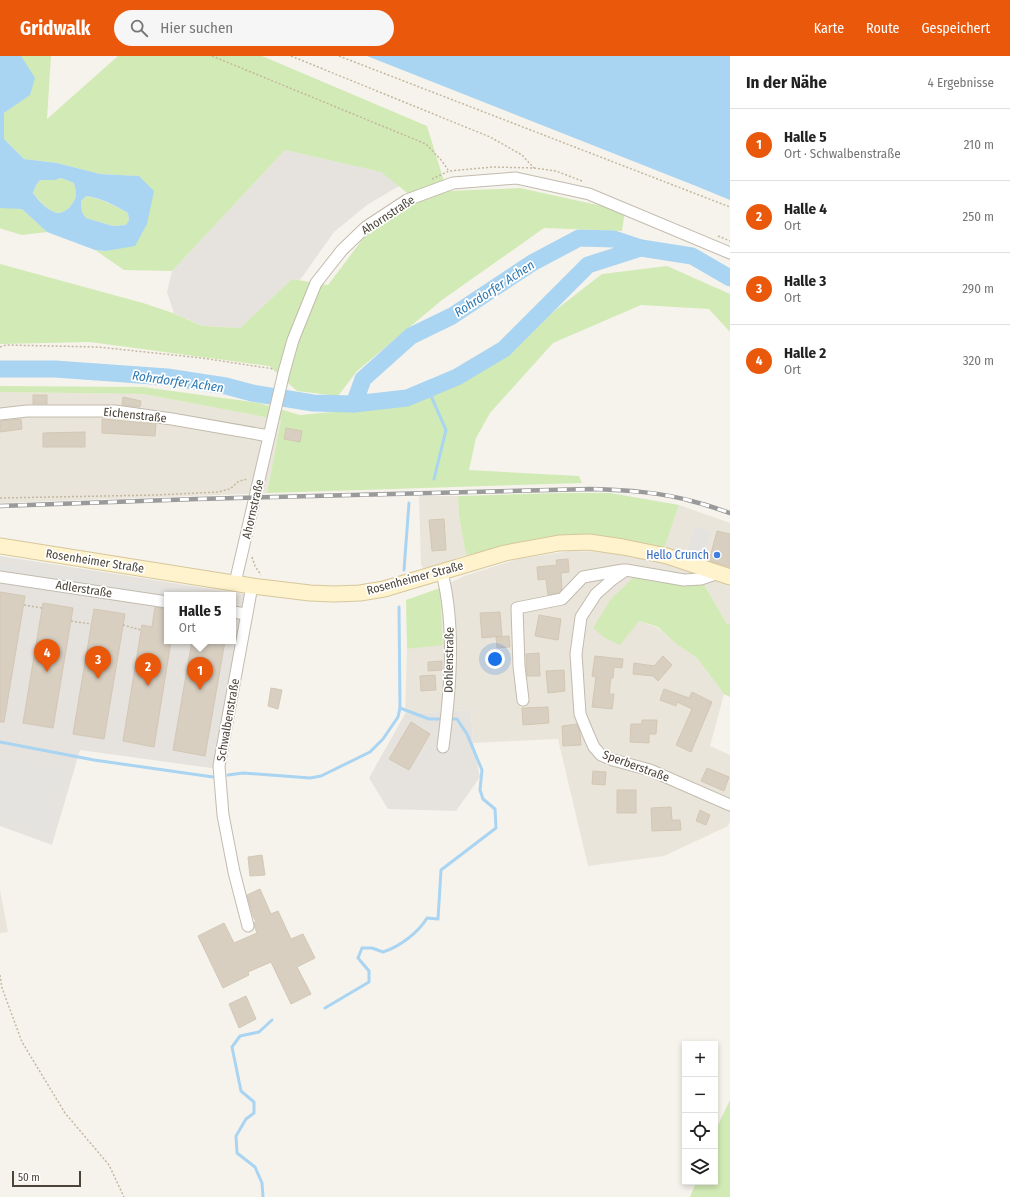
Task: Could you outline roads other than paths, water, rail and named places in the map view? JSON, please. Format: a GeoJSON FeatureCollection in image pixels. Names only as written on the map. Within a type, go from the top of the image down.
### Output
{"type":"FeatureCollection","features":[{"type":"Feature","properties":{"kind":"main road","name":"Rosenheimer Straße"},"geometry":{"type":"LineString","coordinates":[[0,546],[235,583],[310,593],[334,594],[360,593],[384,589],[442,573],[505,553],[559,542],[589,542],[623,547],[667,556],[724,575]]}},
{"type":"Feature","properties":{"kind":"street","name":"Ahornstraße"},"geometry":{"type":"LineString","coordinates":[[235,583],[260,480],[272,422],[293,340],[316,283],[342,250],[366,227],[407,200],[453,183],[516,178],[589,194],[730,253]]}},
{"type":"Feature","properties":{"kind":"street","name":"Eichenstraße"},"geometry":{"type":"LineString","coordinates":[[0,414],[27,410],[115,411],[172,419],[269,436]]}},
{"type":"Feature","properties":{"kind":"street"},"geometry":{"type":"LineString","coordinates":[[523,700],[518,666],[517,608],[562,599],[583,577],[626,570],[684,580],[702,579],[724,575]]}},
{"type":"Feature","properties":{"kind":"street","name":"Sperberstraße"},"geometry":{"type":"LineString","coordinates":[[626,570],[596,594],[581,617],[576,654],[580,714],[594,748],[601,755],[613,760],[650,770],[730,805]]}},
{"type":"Feature","properties":{"kind":"street","name":"Dohlenstraße"},"geometry":{"type":"LineString","coordinates":[[442,573],[449,618],[450,655],[448,709],[443,747]]}},
{"type":"Feature","properties":{"kind":"street","name":"Adlerstraße"},"geometry":{"type":"LineString","coordinates":[[0,577],[164,602]]}},
{"type":"Feature","properties":{"kind":"street","name":"Schwalbenstraße"},"geometry":{"type":"LineString","coordinates":[[248,926],[234,872],[223,815],[219,766],[246,614],[257,586]]}},
{"type":"Feature","properties":{"kind":"street"},"geometry":{"type":"LineString","coordinates":[[236,612],[246,614]]}},
{"type":"Feature","properties":{"kind":"water"},"geometry":{"type":"Polygon","coordinates":[[[0,56],[21,56],[35,78],[30,95],[4,113],[4,139],[24,159],[57,163],[100,174],[139,176],[154,191],[147,224],[135,246],[106,251],[95,250],[47,232],[22,209],[0,208],[0,56]],[[61,178],[55,180],[40,180],[33,193],[45,206],[58,213],[65,211],[71,206],[76,195],[74,183],[61,178]],[[86,196],[81,201],[82,212],[86,218],[113,226],[126,225],[129,220],[128,213],[103,200],[86,196]]]}},
{"type":"Feature","properties":{"kind":"water"},"geometry":{"type":"Polygon","coordinates":[[[367,56],[730,56],[730,200],[696,186],[367,56]]]}},
{"type":"Feature","properties":{"kind":"waterway","name":"Rohrdorfer Achen"},"geometry":{"type":"LineString","coordinates":[[354,404],[363,379],[411,336],[452,316],[532,263],[579,238],[614,239],[641,248]]}},
{"type":"Feature","properties":{"kind":"waterway","name":"Rohrdorfer Achen"},"geometry":{"type":"LineString","coordinates":[[0,369],[55,369],[167,377],[226,386],[252,393],[313,403],[354,404],[407,398],[457,377],[504,349],[588,265],[641,248],[692,256],[730,278]]}},
{"type":"Feature","properties":{"kind":"waterway"},"geometry":{"type":"LineString","coordinates":[[428,389],[446,430],[434,479]]}},
{"type":"Feature","properties":{"kind":"waterway"},"geometry":{"type":"LineString","coordinates":[[404,570],[409,503]]}},
{"type":"Feature","properties":{"kind":"waterway"},"geometry":{"type":"LineString","coordinates":[[228,775],[243,773],[310,778],[321,776],[370,752],[383,739],[398,717],[400,708],[399,607]]}},
{"type":"Feature","properties":{"kind":"waterway"},"geometry":{"type":"LineString","coordinates":[[325,1008],[369,982],[369,971],[358,958],[362,948],[372,948],[383,952],[389,950],[402,943],[419,929],[427,918],[438,919],[441,870],[496,828],[495,809],[483,799],[480,790],[482,770],[467,734],[457,719],[429,719],[400,708]]}},
{"type":"Feature","properties":{"kind":"waterway"},"geometry":{"type":"LineString","coordinates":[[0,742],[94,760],[213,777]]}},
{"type":"Feature","properties":{"kind":"waterway"},"geometry":{"type":"LineString","coordinates":[[263,1197],[262,1183],[255,1167],[237,1153],[236,1136],[246,1119],[254,1113],[254,1102],[241,1091],[232,1047],[240,1036],[259,1032],[272,1020]]}},
{"type":"Feature","properties":{"kind":"railway"},"geometry":{"type":"LineString","coordinates":[[0,506],[197,499],[591,489],[630,491],[669,496],[699,503],[730,513]]}},
{"type":"Feature","properties":{"kind":"place","name":"Hello Crunch"},"geometry":{"type":"Point","coordinates":[717,555]}},
{"type":"Feature","properties":{"kind":"place","name":"Halle 2"},"geometry":{"type":"Point","coordinates":[47,672]}},
{"type":"Feature","properties":{"kind":"place","name":"Halle 3"},"geometry":{"type":"Point","coordinates":[98,679]}},
{"type":"Feature","properties":{"kind":"place","name":"Halle 4"},"geometry":{"type":"Point","coordinates":[148,686]}},
{"type":"Feature","properties":{"kind":"place","name":"Halle 5"},"geometry":{"type":"Point","coordinates":[200,690]}}]}
